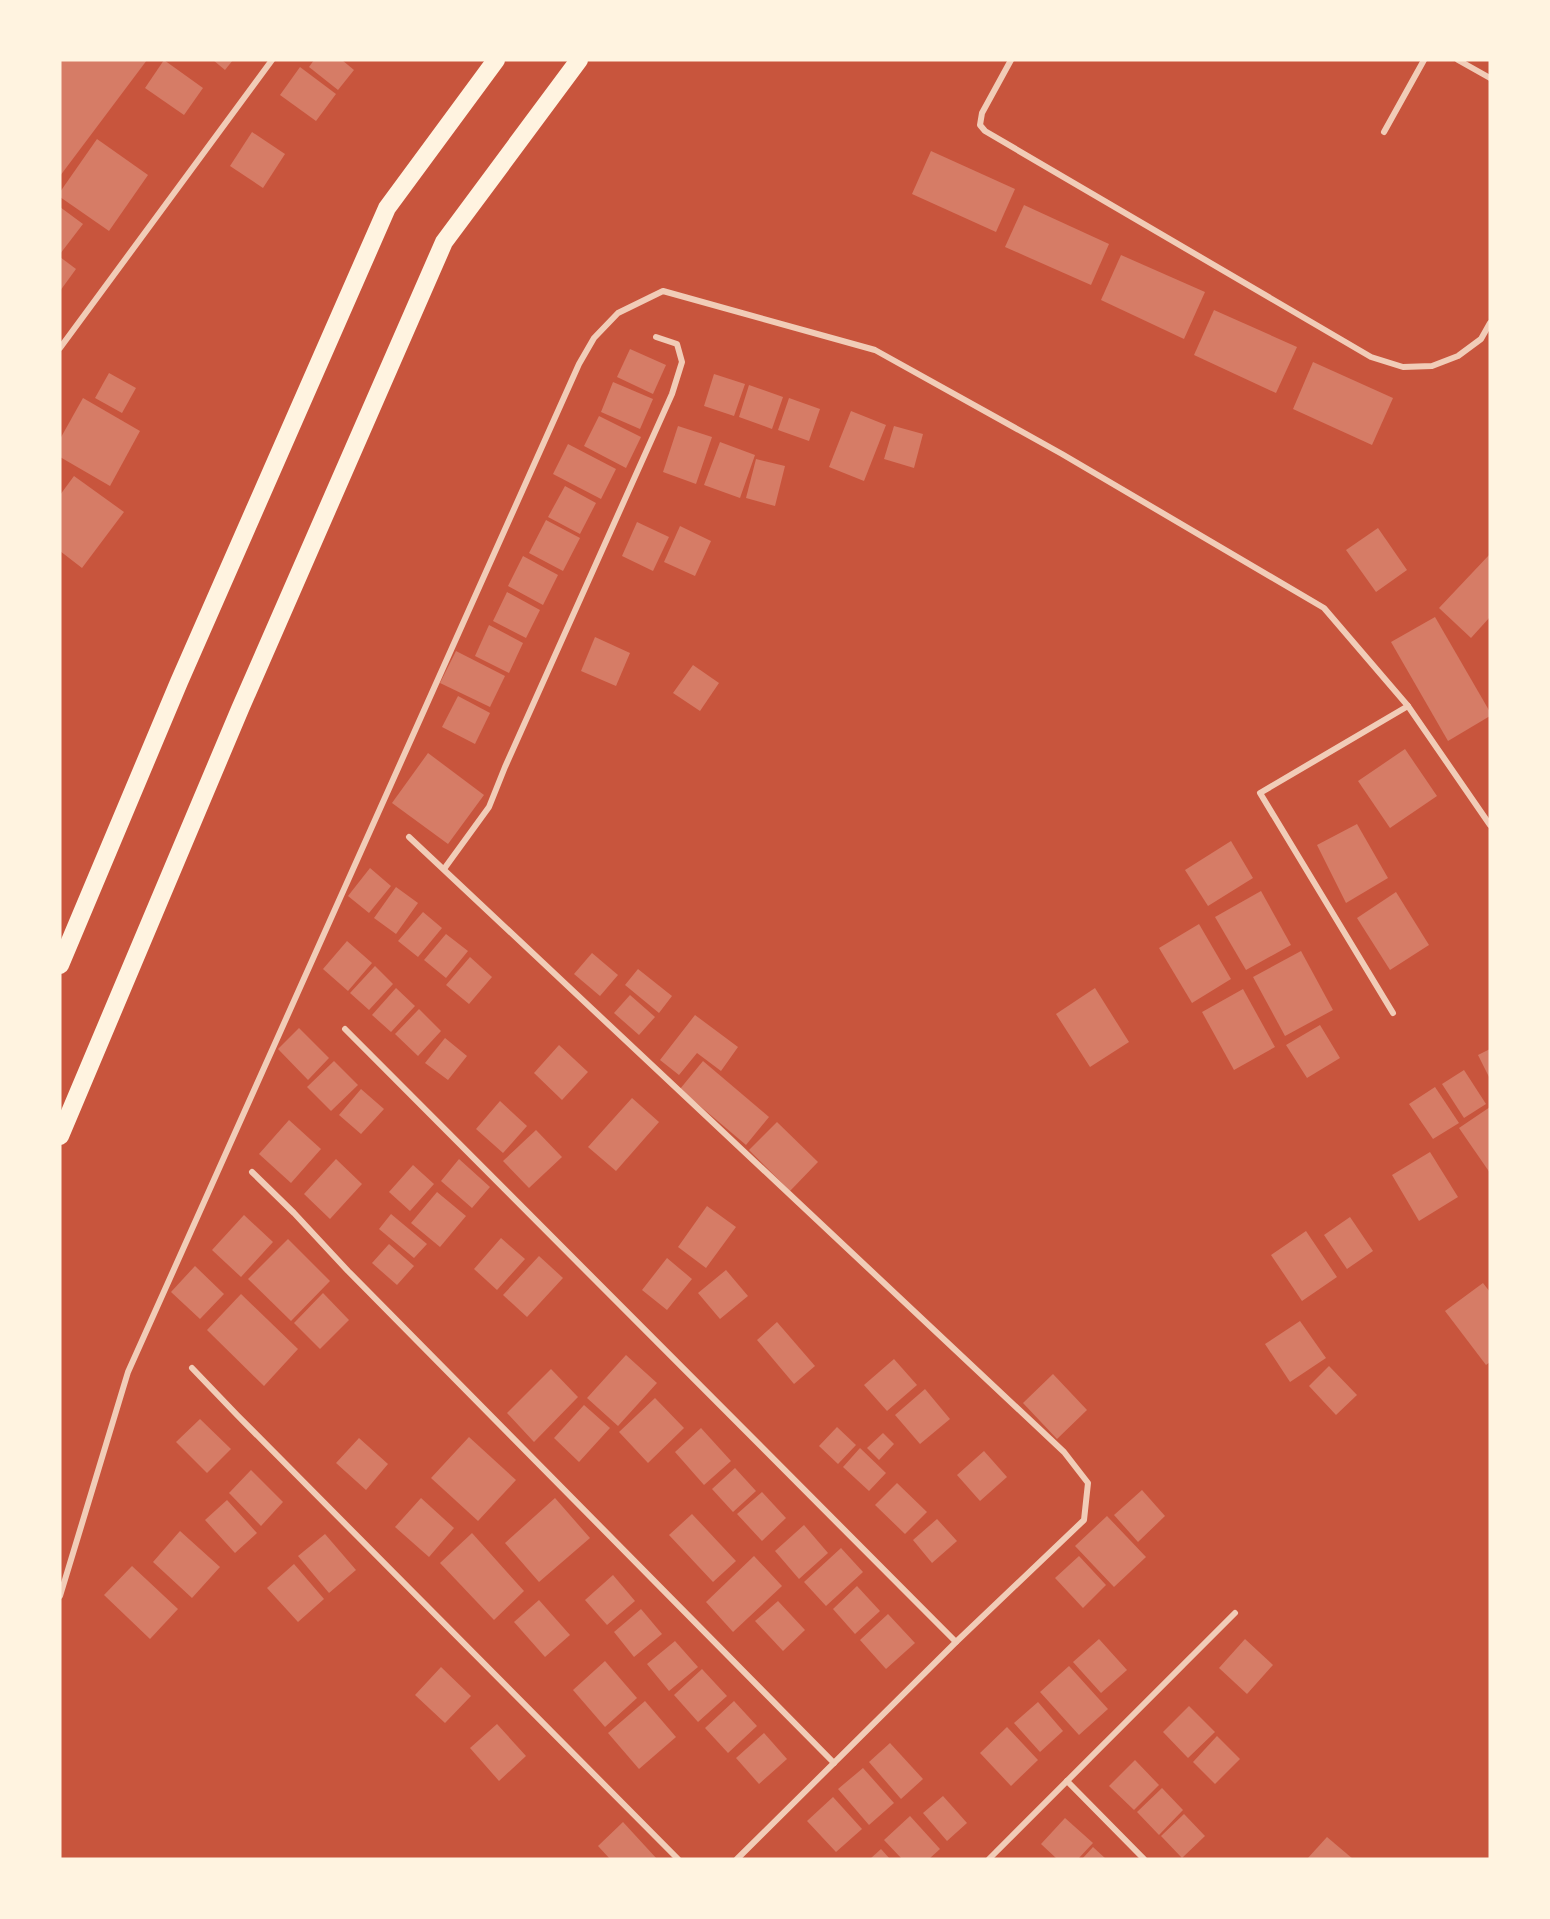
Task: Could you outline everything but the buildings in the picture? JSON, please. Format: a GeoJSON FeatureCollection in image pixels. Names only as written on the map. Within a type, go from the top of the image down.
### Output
{"type":"FeatureCollection","features":[{"type":"Feature","properties":{"kind":"highway"},"geometry":{"type":"LineString","coordinates":[[60,966],[179,682],[387,208],[496,60]]}},
{"type":"Feature","properties":{"kind":"highway"},"geometry":{"type":"LineString","coordinates":[[60,1136],[240,710],[444,242],[579,60]]}},
{"type":"Feature","properties":{"kind":"street"},"geometry":{"type":"LineString","coordinates":[[60,348],[272,60]]}},
{"type":"Feature","properties":{"kind":"street"},"geometry":{"type":"LineString","coordinates":[[1011,60],[982,113],[980,124],[985,131],[1371,357],[1403,367],[1432,366],[1458,356],[1481,339],[1490,323]]}},
{"type":"Feature","properties":{"kind":"street"},"geometry":{"type":"LineString","coordinates":[[1384,132],[1424,60]]}},
{"type":"Feature","properties":{"kind":"street"},"geometry":{"type":"LineString","coordinates":[[1458,60],[1490,78]]}},
{"type":"Feature","properties":{"kind":"street"},"geometry":{"type":"LineString","coordinates":[[60,1596],[128,1372],[579,364],[594,338],[618,313],[663,291],[875,350],[1062,454],[1324,608],[1408,706],[1490,825]]}},
{"type":"Feature","properties":{"kind":"street"},"geometry":{"type":"LineString","coordinates":[[444,869],[489,807],[509,756],[672,394],[682,362],[680,353],[677,344],[656,337]]}},
{"type":"Feature","properties":{"kind":"street"},"geometry":{"type":"LineString","coordinates":[[1393,1013],[1260,793],[1408,706]]}},
{"type":"Feature","properties":{"kind":"street"},"geometry":{"type":"LineString","coordinates":[[409,837],[1064,1452],[1088,1482],[1084,1520],[956,1642],[737,1859]]}},
{"type":"Feature","properties":{"kind":"street"},"geometry":{"type":"LineString","coordinates":[[345,1029],[956,1642]]}},
{"type":"Feature","properties":{"kind":"street"},"geometry":{"type":"LineString","coordinates":[[252,1172],[834,1763]]}},
{"type":"Feature","properties":{"kind":"street"},"geometry":{"type":"LineString","coordinates":[[192,1368],[678,1859]]}},
{"type":"Feature","properties":{"kind":"street"},"geometry":{"type":"LineString","coordinates":[[988,1859],[1235,1613]]}},
{"type":"Feature","properties":{"kind":"street"},"geometry":{"type":"LineString","coordinates":[[1067,1781],[1144,1859]]}}]}
